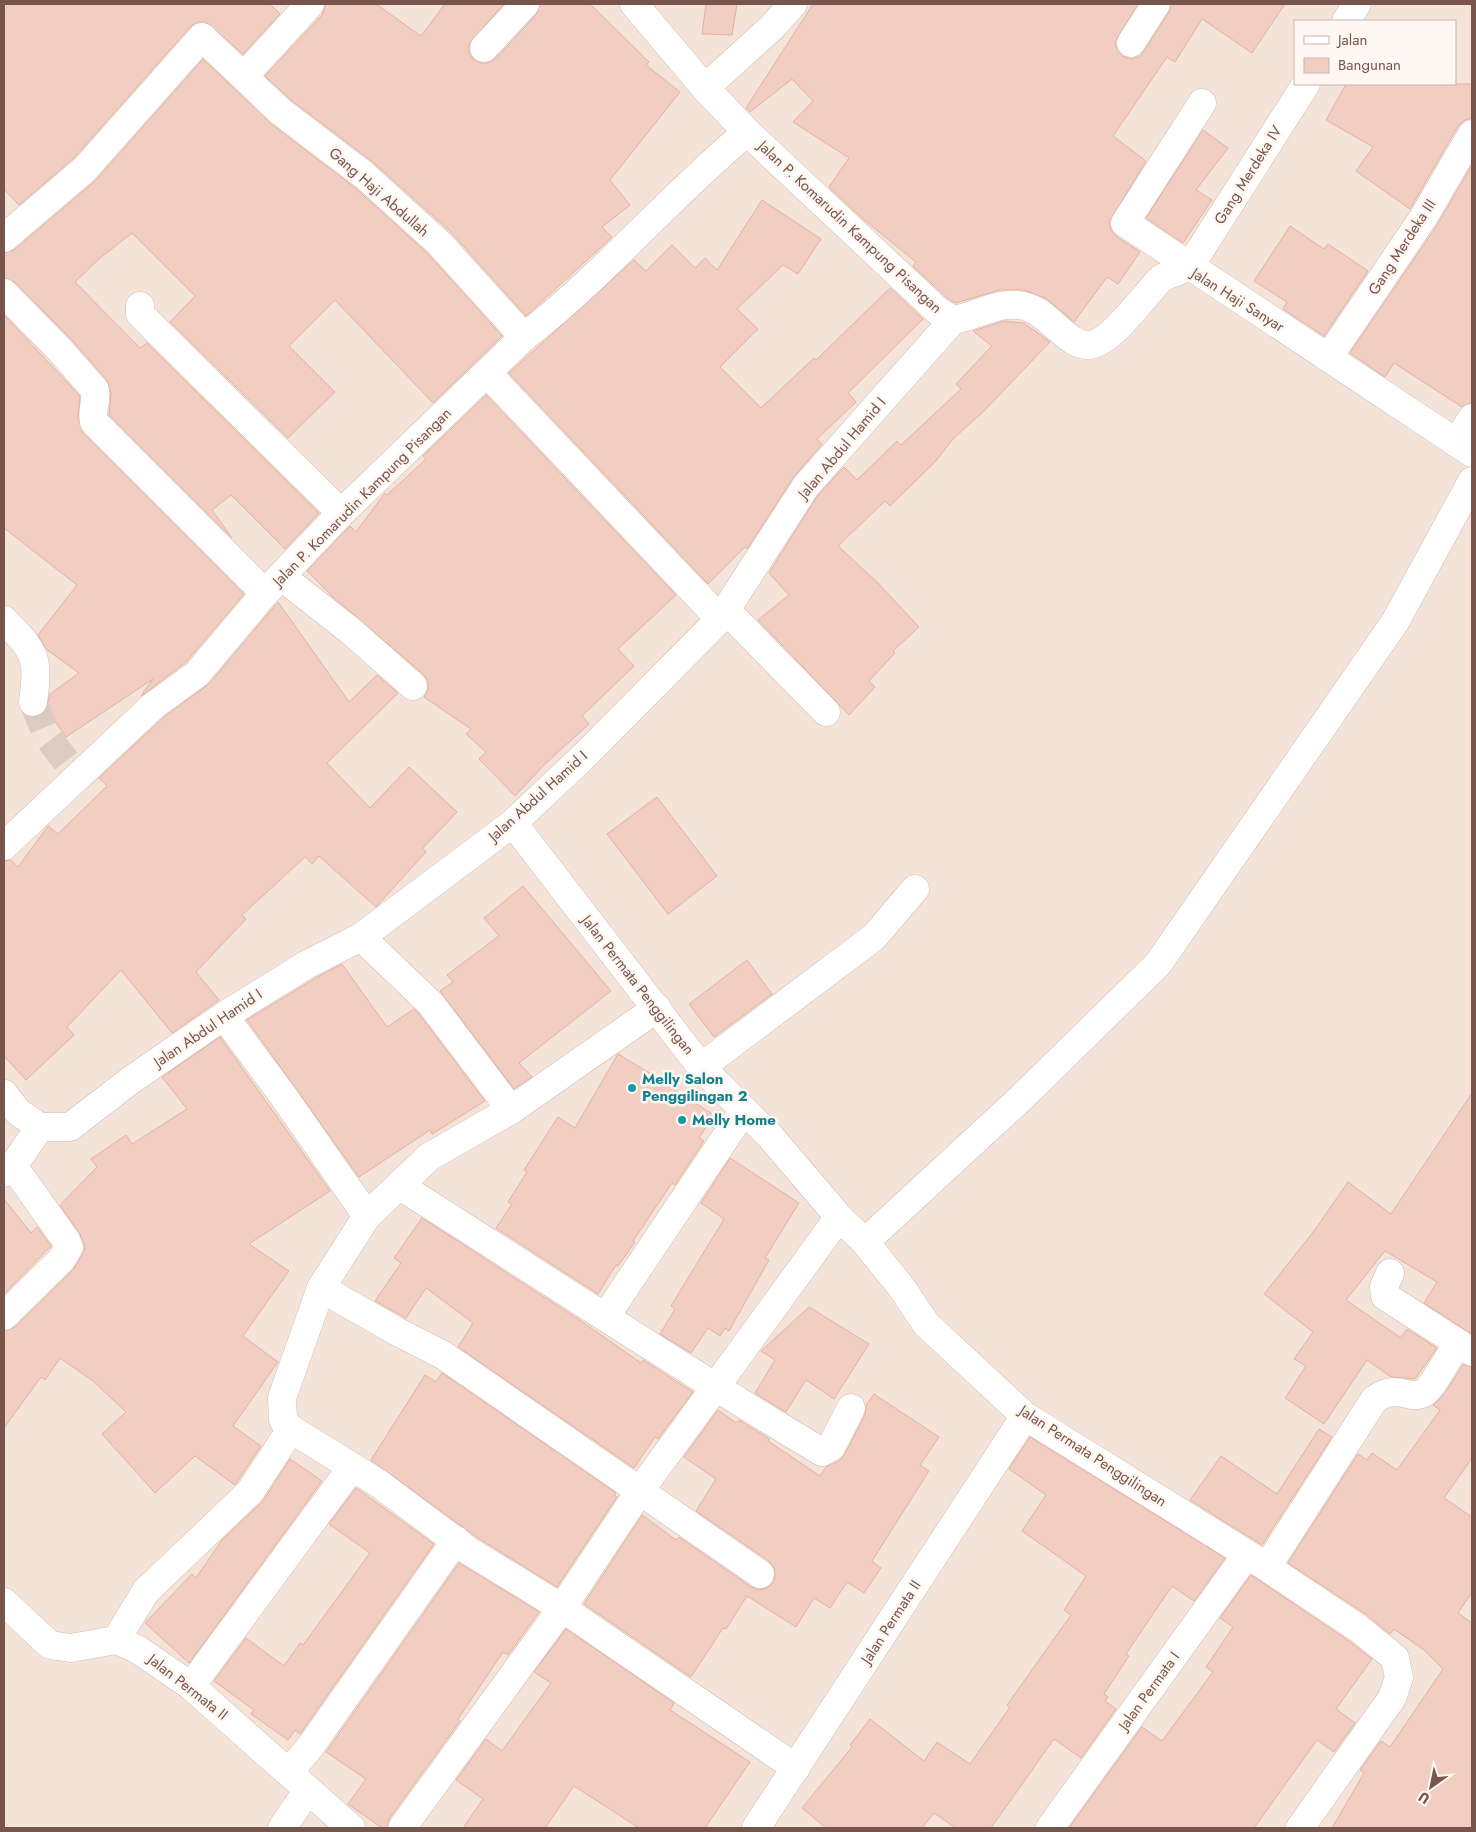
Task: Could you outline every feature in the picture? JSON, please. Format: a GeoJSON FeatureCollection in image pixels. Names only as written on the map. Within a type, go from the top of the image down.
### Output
{"type":"FeatureCollection","features":[{"type":"Feature","properties":{"kind":"street"},"geometry":{"type":"LineString","coordinates":[[244,76],[310,4]]}},
{"type":"Feature","properties":{"kind":"street"},"geometry":{"type":"LineString","coordinates":[[484,48],[525,4]]}},
{"type":"Feature","properties":{"kind":"street","name":"Jalan P. Komarudin Kampung Pisangan"},"geometry":{"type":"LineString","coordinates":[[634,4],[705,88],[748,132],[938,311],[953,320]]}},
{"type":"Feature","properties":{"kind":"street"},"geometry":{"type":"LineString","coordinates":[[705,88],[771,28],[793,4]]}},
{"type":"Feature","properties":{"kind":"street"},"geometry":{"type":"LineString","coordinates":[[1131,44],[1156,4]]}},
{"type":"Feature","properties":{"kind":"street"},"geometry":{"type":"LineString","coordinates":[[1347,20],[1357,4]]}},
{"type":"Feature","properties":{"kind":"street","name":"Gang Haji Abdullah"},"geometry":{"type":"LineString","coordinates":[[4,238],[85,169],[202,37],[281,112],[364,175],[439,243],[524,338]]}},
{"type":"Feature","properties":{"kind":"street","name":"Gang Merdeka IV"},"geometry":{"type":"LineString","coordinates":[[1190,266],[1305,85]]}},
{"type":"Feature","properties":{"kind":"street"},"geometry":{"type":"LineString","coordinates":[[1190,266],[1124,222],[1202,103]]}},
{"type":"Feature","properties":{"kind":"street","name":"Jalan P. Komarudin Kampung Pisangan"},"geometry":{"type":"LineString","coordinates":[[4,846],[72,768],[197,674],[273,585],[341,513],[524,338],[555,313],[712,162],[748,132]]}},
{"type":"Feature","properties":{"kind":"street","name":"Gang Merdeka III"},"geometry":{"type":"LineString","coordinates":[[1328,358],[1423,218],[1472,134]]}},
{"type":"Feature","properties":{"kind":"street","name":"Jalan Haji Sanyar"},"geometry":{"type":"LineString","coordinates":[[953,320],[968,318],[984,310],[1013,304],[1030,308],[1047,316],[1075,343],[1086,346],[1096,344],[1123,322],[1161,278],[1190,266],[1464,448]]}},
{"type":"Feature","properties":{"kind":"street"},"geometry":{"type":"LineString","coordinates":[[4,293],[59,349],[95,390],[97,398],[92,413],[94,422],[273,585],[352,632],[412,686]]}},
{"type":"Feature","properties":{"kind":"street"},"geometry":{"type":"LineString","coordinates":[[140,306],[140,314],[341,513]]}},
{"type":"Feature","properties":{"kind":"street","name":"Jalan Abdul Hamid I"},"geometry":{"type":"LineString","coordinates":[[40,1127],[70,1127],[131,1080],[224,1016],[306,965],[361,937],[513,823],[583,757],[723,614],[806,486],[953,320]]}},
{"type":"Feature","properties":{"kind":"street"},"geometry":{"type":"LineString","coordinates":[[488,374],[723,614],[826,712]]}},
{"type":"Feature","properties":{"kind":"street"},"geometry":{"type":"LineString","coordinates":[[1464,448],[1472,418]]}},
{"type":"Feature","properties":{"kind":"street"},"geometry":{"type":"LineString","coordinates":[[865,1242],[1021,1098],[1158,964],[1395,622],[1472,481]]}},
{"type":"Feature","properties":{"kind":"street"},"geometry":{"type":"LineString","coordinates":[[4,620],[27,644],[37,669],[33,702]]}},
{"type":"Feature","properties":{"kind":"street","name":"Jalan Permata Penggilingan"},"geometry":{"type":"LineString","coordinates":[[513,823],[701,1067],[769,1135],[839,1217],[865,1242],[902,1288],[926,1324],[1025,1416],[1257,1561],[1358,1628],[1395,1658],[1399,1678],[1392,1698],[1300,1828]]}},
{"type":"Feature","properties":{"kind":"street"},"geometry":{"type":"LineString","coordinates":[[701,1067],[874,937],[915,889]]}},
{"type":"Feature","properties":{"kind":"street"},"geometry":{"type":"LineString","coordinates":[[361,937],[431,1004],[511,1110]]}},
{"type":"Feature","properties":{"kind":"street"},"geometry":{"type":"LineString","coordinates":[[657,1008],[511,1110],[429,1157],[367,1216],[321,1288],[282,1398],[283,1420],[291,1429],[352,1467],[509,1578],[562,1608],[796,1768]]}},
{"type":"Feature","properties":{"kind":"street"},"geometry":{"type":"LineString","coordinates":[[224,1016],[284,1097],[367,1216]]}},
{"type":"Feature","properties":{"kind":"street"},"geometry":{"type":"LineString","coordinates":[[4,1094],[18,1112],[40,1127],[8,1169],[66,1240],[69,1247],[62,1259],[4,1316]]}},
{"type":"Feature","properties":{"kind":"street"},"geometry":{"type":"LineString","coordinates":[[606,1316],[744,1110]]}},
{"type":"Feature","properties":{"kind":"street"},"geometry":{"type":"LineString","coordinates":[[400,1186],[606,1316],[715,1388],[822,1452],[831,1447],[851,1408]]}},
{"type":"Feature","properties":{"kind":"street"},"geometry":{"type":"LineString","coordinates":[[402,1828],[562,1608],[640,1492],[839,1217]]}},
{"type":"Feature","properties":{"kind":"street"},"geometry":{"type":"LineString","coordinates":[[1390,1273],[1384,1287],[1385,1296],[1465,1347]]}},
{"type":"Feature","properties":{"kind":"street"},"geometry":{"type":"LineString","coordinates":[[321,1288],[396,1331],[443,1355],[760,1574]]}},
{"type":"Feature","properties":{"kind":"street","name":"Jalan Permata I"},"geometry":{"type":"LineString","coordinates":[[1050,1828],[1257,1561],[1374,1400],[1385,1392],[1395,1390],[1413,1396],[1425,1392],[1465,1347]]}},
{"type":"Feature","properties":{"kind":"street","name":"Jalan Permata II"},"geometry":{"type":"LineString","coordinates":[[756,1828],[1025,1416]]}},
{"type":"Feature","properties":{"kind":"street"},"geometry":{"type":"LineString","coordinates":[[4,1602],[50,1645],[71,1648],[116,1640],[146,1591],[250,1492],[291,1429]]}},
{"type":"Feature","properties":{"kind":"street"},"geometry":{"type":"LineString","coordinates":[[191,1686],[352,1467]]}},
{"type":"Feature","properties":{"kind":"street"},"geometry":{"type":"LineString","coordinates":[[282,1828],[310,1747],[456,1540]]}},
{"type":"Feature","properties":{"kind":"street","name":"Jalan Permata II"},"geometry":{"type":"LineString","coordinates":[[116,1640],[137,1649],[191,1686],[351,1828]]}},
{"type":"Feature","properties":{"kind":"shaded area"},"geometry":{"type":"Polygon","coordinates":[[[4,4],[1472,4],[1472,1828],[4,1828],[4,4]]]}},
{"type":"Feature","properties":{"kind":"building"},"geometry":{"type":"Polygon","coordinates":[[[4,4],[270,4],[280,14],[243,54],[206,22],[198,22],[191,26],[74,158],[19,205],[4,189],[4,4]]]}},
{"type":"Feature","properties":{"kind":"building"},"geometry":{"type":"Polygon","coordinates":[[[326,4],[376,4],[421,36],[445,4],[504,4],[469,44],[469,53],[474,60],[481,63],[489,63],[536,15],[540,4],[590,4],[649,62],[646,65],[680,92],[610,180],[630,205],[602,227],[612,237],[526,316],[450,231],[374,163],[291,100],[265,76],[322,15],[326,4]]]}},
{"type":"Feature","properties":{"kind":"building"},"geometry":{"type":"Polygon","coordinates":[[[706,4],[737,4],[732,35],[702,34],[706,4]]]}},
{"type":"Feature","properties":{"kind":"building"},"geometry":{"type":"Polygon","coordinates":[[[813,4],[1138,4],[1115,42],[1117,50],[1122,56],[1131,59],[1139,57],[1144,51],[1169,12],[1171,4],[1285,4],[1252,53],[1202,19],[1175,62],[1167,57],[1113,136],[1146,161],[1109,222],[1111,230],[1116,236],[1140,252],[1118,284],[1107,277],[1074,322],[1047,299],[1024,290],[999,290],[956,303],[947,298],[913,266],[916,262],[862,218],[829,187],[849,158],[793,122],[813,101],[792,79],[750,112],[746,108],[813,4]]]}},
{"type":"Feature","properties":{"kind":"building"},"geometry":{"type":"Polygon","coordinates":[[[203,59],[270,123],[354,187],[428,254],[502,336],[433,403],[335,300],[289,346],[335,392],[288,438],[170,322],[195,296],[132,233],[100,258],[75,282],[140,348],[147,343],[319,513],[285,549],[231,495],[212,510],[232,538],[109,415],[111,393],[107,380],[70,338],[15,282],[4,278],[4,253],[14,250],[95,181],[203,59]]]}},
{"type":"Feature","properties":{"kind":"building"},"geometry":{"type":"Polygon","coordinates":[[[1472,84],[1472,118],[1465,120],[1458,126],[1410,209],[1356,171],[1373,147],[1326,120],[1345,85],[1472,84]]]}},
{"type":"Feature","properties":{"kind":"building"},"geometry":{"type":"Polygon","coordinates":[[[1203,130],[1228,148],[1196,190],[1212,200],[1183,243],[1146,218],[1203,130]]]}},
{"type":"Feature","properties":{"kind":"building"},"geometry":{"type":"Polygon","coordinates":[[[1472,165],[1472,402],[1462,407],[1394,363],[1385,377],[1350,353],[1436,227],[1472,165]]]}},
{"type":"Feature","properties":{"kind":"building"},"geometry":{"type":"Polygon","coordinates":[[[762,200],[821,239],[798,274],[783,265],[737,309],[758,329],[720,367],[761,408],[814,358],[816,360],[890,288],[923,319],[848,393],[856,402],[817,439],[822,444],[793,478],[747,549],[745,547],[708,584],[509,373],[634,260],[646,271],[672,245],[695,268],[705,258],[717,270],[762,200]]]}},
{"type":"Feature","properties":{"kind":"building"},"geometry":{"type":"Polygon","coordinates":[[[1290,226],[1324,249],[1328,244],[1368,271],[1324,336],[1283,309],[1287,302],[1254,281],[1290,226]]]}},
{"type":"Feature","properties":{"kind":"building"},"geometry":{"type":"Polygon","coordinates":[[[4,315],[80,396],[78,418],[83,433],[244,594],[186,662],[141,696],[153,679],[66,737],[46,709],[50,694],[79,673],[46,649],[38,635],[77,585],[4,528],[4,315]]]}},
{"type":"Feature","properties":{"kind":"building"},"geometry":{"type":"Polygon","coordinates":[[[1004,321],[1024,323],[1050,342],[984,411],[953,439],[935,462],[890,506],[885,501],[838,546],[878,583],[919,627],[893,651],[895,653],[869,681],[875,687],[849,715],[758,620],[789,595],[769,573],[818,495],[844,467],[857,480],[897,441],[901,445],[961,389],[956,384],[992,346],[973,331],[1004,321]]]}},
{"type":"Feature","properties":{"kind":"building"},"geometry":{"type":"Polygon","coordinates":[[[486,395],[676,595],[618,649],[634,666],[582,716],[589,724],[545,764],[515,796],[479,759],[486,752],[466,734],[471,729],[424,697],[428,689],[428,681],[423,674],[333,597],[307,571],[350,526],[356,532],[385,493],[387,495],[426,459],[423,456],[486,395]]]}},
{"type":"Feature","properties":{"kind":"building"},"geometry":{"type":"Polygon","coordinates":[[[278,602],[349,702],[377,675],[398,693],[327,763],[370,808],[409,767],[457,812],[422,849],[426,852],[376,907],[319,856],[312,864],[305,857],[242,915],[246,919],[196,972],[219,1000],[172,1033],[121,970],[67,1027],[74,1035],[26,1080],[4,1056],[4,861],[11,860],[18,867],[48,826],[58,834],[107,786],[99,778],[163,718],[209,684],[278,602]]]}},
{"type":"Feature","properties":{"kind":"building"},"geometry":{"type":"Polygon","coordinates":[[[657,797],[717,876],[668,914],[607,834],[657,797]]]}},
{"type":"Feature","properties":{"kind":"building"},"geometry":{"type":"Polygon","coordinates":[[[523,886],[611,991],[519,1063],[532,1077],[514,1089],[440,991],[453,982],[447,975],[499,936],[484,918],[523,886]]]}},
{"type":"Feature","properties":{"kind":"building"},"geometry":{"type":"Polygon","coordinates":[[[747,960],[772,994],[714,1037],[689,1004],[747,960]]]}},
{"type":"Feature","properties":{"kind":"building"},"geometry":{"type":"Polygon","coordinates":[[[342,964],[387,1027],[414,1009],[485,1101],[432,1134],[430,1130],[359,1177],[247,1020],[342,964]]]}},
{"type":"Feature","properties":{"kind":"building"},"geometry":{"type":"Polygon","coordinates":[[[220,1037],[330,1191],[249,1244],[289,1271],[243,1336],[278,1362],[233,1426],[261,1446],[235,1485],[195,1456],[155,1493],[102,1434],[126,1412],[93,1381],[60,1358],[45,1380],[41,1377],[4,1428],[4,1331],[15,1327],[73,1270],[82,1255],[85,1248],[80,1234],[60,1205],[97,1167],[91,1159],[126,1135],[132,1144],[187,1109],[162,1077],[220,1037]]]}},
{"type":"Feature","properties":{"kind":"building"},"geometry":{"type":"Polygon","coordinates":[[[618,1054],[714,1115],[699,1138],[704,1141],[675,1185],[672,1183],[633,1241],[635,1242],[618,1266],[616,1265],[598,1294],[496,1228],[512,1204],[508,1202],[527,1172],[524,1170],[558,1117],[575,1128],[618,1054]]]}},
{"type":"Feature","properties":{"kind":"building"},"geometry":{"type":"Polygon","coordinates":[[[1472,1093],[1472,1334],[1424,1303],[1437,1282],[1385,1251],[1346,1300],[1401,1338],[1407,1329],[1437,1348],[1415,1379],[1391,1377],[1367,1360],[1324,1424],[1285,1398],[1306,1366],[1294,1359],[1313,1332],[1264,1294],[1314,1231],[1348,1182],[1391,1214],[1472,1093]]]}},
{"type":"Feature","properties":{"kind":"building"},"geometry":{"type":"Polygon","coordinates":[[[730,1158],[799,1203],[765,1258],[769,1260],[729,1331],[725,1328],[720,1336],[708,1328],[691,1353],[660,1334],[675,1309],[671,1306],[724,1219],[701,1203],[730,1158]]]}},
{"type":"Feature","properties":{"kind":"building"},"geometry":{"type":"Polygon","coordinates":[[[4,1199],[31,1233],[37,1227],[51,1246],[4,1294],[4,1199]]]}},
{"type":"Feature","properties":{"kind":"building"},"geometry":{"type":"Polygon","coordinates":[[[422,1218],[581,1321],[641,1363],[643,1360],[693,1392],[658,1439],[655,1437],[634,1468],[458,1347],[473,1323],[426,1288],[406,1318],[375,1301],[401,1263],[394,1258],[422,1218]]]}},
{"type":"Feature","properties":{"kind":"building"},"geometry":{"type":"Polygon","coordinates":[[[809,1307],[869,1344],[834,1399],[806,1380],[786,1412],[755,1393],[775,1360],[761,1351],[809,1307]]]}},
{"type":"Feature","properties":{"kind":"building"},"geometry":{"type":"Polygon","coordinates":[[[1463,1365],[1472,1367],[1472,1458],[1444,1498],[1472,1517],[1472,1592],[1458,1613],[1472,1623],[1472,1828],[1332,1828],[1364,1773],[1360,1770],[1381,1741],[1390,1747],[1443,1669],[1424,1650],[1394,1629],[1390,1634],[1367,1615],[1288,1563],[1358,1454],[1367,1460],[1372,1453],[1397,1470],[1440,1410],[1433,1405],[1445,1393],[1463,1365]]]}},
{"type":"Feature","properties":{"kind":"building"},"geometry":{"type":"Polygon","coordinates":[[[442,1373],[616,1493],[614,1495],[617,1497],[557,1587],[478,1538],[371,1460],[425,1375],[436,1382],[442,1373]]]}},
{"type":"Feature","properties":{"kind":"building"},"geometry":{"type":"Polygon","coordinates":[[[874,1394],[939,1437],[920,1465],[929,1471],[872,1561],[881,1568],[864,1593],[847,1582],[830,1608],[814,1598],[796,1627],[747,1596],[726,1629],[723,1628],[691,1677],[584,1604],[642,1515],[676,1540],[679,1537],[751,1587],[759,1590],[767,1588],[773,1583],[775,1576],[774,1568],[769,1561],[696,1511],[716,1479],[684,1457],[718,1410],[736,1423],[739,1420],[769,1439],[768,1441],[820,1476],[826,1467],[839,1461],[845,1454],[865,1415],[866,1405],[874,1394]]]}},
{"type":"Feature","properties":{"kind":"building"},"geometry":{"type":"Polygon","coordinates":[[[1319,1429],[1332,1437],[1262,1545],[1190,1500],[1221,1456],[1277,1494],[1319,1429]]]}},
{"type":"Feature","properties":{"kind":"building"},"geometry":{"type":"Polygon","coordinates":[[[1030,1437],[1225,1558],[1194,1601],[1172,1586],[1126,1654],[1129,1656],[1104,1694],[1108,1697],[1105,1701],[1116,1709],[1081,1758],[1054,1739],[991,1828],[956,1828],[934,1813],[922,1828],[826,1828],[802,1808],[852,1747],[850,1745],[870,1719],[924,1761],[937,1742],[970,1764],[1010,1707],[1007,1705],[1071,1615],[1064,1610],[1086,1576],[1022,1531],[1046,1495],[1009,1469],[1030,1437]]]}},
{"type":"Feature","properties":{"kind":"building"},"geometry":{"type":"Polygon","coordinates":[[[290,1459],[322,1481],[189,1663],[145,1623],[192,1574],[196,1578],[222,1540],[263,1501],[290,1459]]]}},
{"type":"Feature","properties":{"kind":"building"},"geometry":{"type":"Polygon","coordinates":[[[356,1488],[434,1544],[300,1734],[295,1730],[288,1740],[251,1714],[254,1710],[214,1681],[246,1638],[284,1666],[300,1643],[303,1645],[370,1553],[329,1524],[356,1488]]]}},
{"type":"Feature","properties":{"kind":"building"},"geometry":{"type":"Polygon","coordinates":[[[459,1563],[539,1612],[508,1655],[503,1652],[458,1719],[460,1721],[389,1819],[387,1828],[382,1828],[348,1804],[366,1779],[326,1752],[459,1563]]]}},
{"type":"Feature","properties":{"kind":"building"},"geometry":{"type":"Polygon","coordinates":[[[1251,1575],[1349,1641],[1372,1659],[1336,1709],[1355,1723],[1334,1752],[1317,1740],[1254,1828],[1069,1828],[1142,1727],[1162,1741],[1213,1672],[1206,1667],[1233,1627],[1220,1618],[1251,1575]]]}},
{"type":"Feature","properties":{"kind":"building"},"geometry":{"type":"Polygon","coordinates":[[[566,1629],[674,1703],[670,1710],[750,1762],[705,1828],[639,1828],[574,1786],[545,1828],[463,1828],[483,1799],[456,1780],[486,1739],[502,1751],[551,1683],[534,1672],[566,1629]]]}},
{"type":"Feature","properties":{"kind":"tunnel"},"geometry":{"type":"LineString","coordinates":[[33,702],[47,736],[66,761]]}},
{"type":"Feature","properties":{"kind":"place","name":"Melly Salon Penggilingan 2"},"geometry":{"type":"Point","coordinates":[632,1088]}},
{"type":"Feature","properties":{"kind":"place","name":"Melly Home"},"geometry":{"type":"Point","coordinates":[682,1120]}}]}
